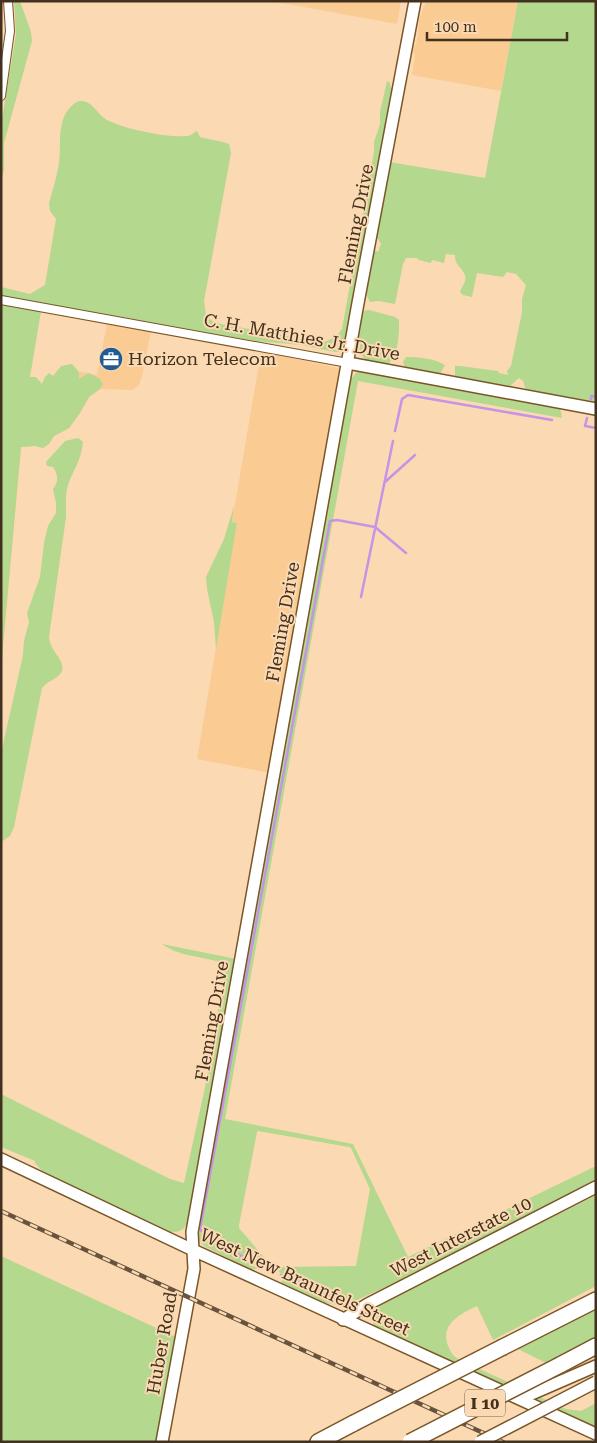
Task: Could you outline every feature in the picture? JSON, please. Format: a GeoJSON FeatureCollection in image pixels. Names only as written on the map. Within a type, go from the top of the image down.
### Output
{"type":"FeatureCollection","features":[{"type":"Feature","properties":{"kind":"highway","name":"I 10"},"geometry":{"type":"LineString","coordinates":[[318,1442],[596,1300]]}},
{"type":"Feature","properties":{"kind":"highway","name":"I 10"},"geometry":{"type":"LineString","coordinates":[[410,1442],[596,1346]]}},
{"type":"Feature","properties":{"kind":"street"},"geometry":{"type":"LineString","coordinates":[[1,96],[10,31],[8,1]]}},
{"type":"Feature","properties":{"kind":"street","name":"Fleming Drive"},"geometry":{"type":"LineString","coordinates":[[193,1250],[192,1232],[415,1]]}},
{"type":"Feature","properties":{"kind":"street","name":"C. H. Matthies Jr. Drive"},"geometry":{"type":"LineString","coordinates":[[1,300],[596,408]]}},
{"type":"Feature","properties":{"kind":"street","name":"West New Braunfels Street"},"geometry":{"type":"LineString","coordinates":[[1,1159],[343,1320],[596,1434]]}},
{"type":"Feature","properties":{"kind":"street","name":"West Interstate 10"},"geometry":{"type":"LineString","coordinates":[[343,1320],[368,1304],[596,1187]]}},
{"type":"Feature","properties":{"kind":"street","name":"Huber Road"},"geometry":{"type":"LineString","coordinates":[[162,1442],[194,1270],[193,1250]]}},
{"type":"Feature","properties":{"kind":"street"},"geometry":{"type":"LineString","coordinates":[[520,1399],[596,1366]]}},
{"type":"Feature","properties":{"kind":"street"},"geometry":{"type":"LineString","coordinates":[[480,1442],[596,1382]]}},
{"type":"Feature","properties":{"kind":"shaded area"},"geometry":{"type":"Polygon","coordinates":[[[270,1],[401,1],[397,24],[270,1]]]}},
{"type":"Feature","properties":{"kind":"shaded area"},"geometry":{"type":"Polygon","coordinates":[[[426,1],[518,1],[501,91],[412,75],[415,55],[413,51],[417,40],[419,20],[426,1]]]}},
{"type":"Feature","properties":{"kind":"shaded area"},"geometry":{"type":"Polygon","coordinates":[[[1,304],[41,311],[28,385],[67,392],[71,370],[97,375],[107,324],[151,332],[139,385],[133,390],[100,389],[89,397],[69,428],[54,436],[49,444],[43,448],[35,446],[21,447],[1,668],[1,304]]]}},
{"type":"Feature","properties":{"kind":"shaded area"},"geometry":{"type":"Polygon","coordinates":[[[261,352],[339,368],[342,373],[270,773],[197,759],[237,523],[232,522],[261,352]]]}},
{"type":"Feature","properties":{"kind":"green space"},"geometry":{"type":"Polygon","coordinates":[[[14,1],[20,1],[31,32],[32,41],[4,143],[4,171],[1,178],[1,125],[16,34],[14,1]]]}},
{"type":"Feature","properties":{"kind":"green space"},"geometry":{"type":"Polygon","coordinates":[[[518,1],[596,1],[596,403],[526,390],[523,381],[519,378],[511,385],[512,388],[455,376],[455,366],[498,371],[508,375],[507,371],[511,366],[526,285],[516,274],[507,272],[503,277],[477,273],[472,297],[463,295],[460,292],[465,282],[465,274],[457,263],[455,255],[446,254],[444,263],[432,260],[431,263],[417,258],[406,258],[403,264],[395,304],[379,301],[370,302],[365,292],[373,249],[378,252],[381,244],[376,236],[389,162],[485,178],[518,1]]]}},
{"type":"Feature","properties":{"kind":"green space"},"geometry":{"type":"Polygon","coordinates":[[[387,81],[390,83],[391,88],[394,88],[344,348],[338,352],[302,345],[255,341],[156,325],[134,319],[1,297],[1,287],[30,294],[45,285],[56,219],[50,211],[49,204],[59,163],[62,122],[72,105],[84,101],[107,120],[124,127],[179,136],[190,136],[197,131],[200,137],[229,144],[231,153],[204,301],[206,316],[212,321],[221,324],[321,342],[333,338],[342,329],[374,152],[374,142],[380,124],[380,112],[387,81]]]}},
{"type":"Feature","properties":{"kind":"green space"},"geometry":{"type":"Polygon","coordinates":[[[1,304],[41,311],[30,377],[36,377],[42,384],[49,373],[53,376],[61,366],[72,364],[79,372],[79,379],[88,373],[99,378],[103,384],[100,389],[89,397],[69,428],[54,436],[49,444],[43,448],[35,446],[21,447],[1,668],[1,304]]]}},
{"type":"Feature","properties":{"kind":"green space"},"geometry":{"type":"Polygon","coordinates":[[[369,310],[395,317],[399,320],[396,350],[388,364],[377,364],[368,361],[360,350],[358,334],[361,315],[364,311],[369,310]]]}},
{"type":"Feature","properties":{"kind":"green space"},"geometry":{"type":"Polygon","coordinates":[[[406,357],[426,358],[445,365],[438,375],[405,368],[403,362],[406,357]]]}},
{"type":"Feature","properties":{"kind":"green space"},"geometry":{"type":"Polygon","coordinates":[[[365,371],[559,407],[562,418],[358,381],[225,1119],[353,1144],[408,1257],[596,1166],[596,1181],[425,1269],[342,1306],[326,1303],[281,1283],[287,1277],[279,1272],[280,1267],[356,1266],[370,1189],[351,1148],[257,1132],[239,1228],[267,1261],[261,1265],[255,1261],[252,1263],[258,1269],[250,1269],[204,1246],[199,1239],[197,1231],[202,1229],[198,1225],[350,380],[357,372],[365,371]]]}},
{"type":"Feature","properties":{"kind":"green space"},"geometry":{"type":"Polygon","coordinates":[[[78,438],[83,442],[82,449],[67,489],[66,517],[49,637],[52,647],[60,660],[62,669],[59,675],[42,688],[14,827],[10,836],[1,842],[2,749],[23,655],[24,641],[29,622],[27,613],[40,577],[48,526],[56,513],[53,489],[57,481],[57,475],[53,467],[47,466],[46,462],[65,441],[78,438]]]}},
{"type":"Feature","properties":{"kind":"green space"},"geometry":{"type":"Polygon","coordinates":[[[234,506],[232,522],[237,523],[216,649],[214,622],[206,577],[224,539],[234,506]]]}},
{"type":"Feature","properties":{"kind":"green space"},"geometry":{"type":"Polygon","coordinates":[[[162,944],[236,959],[189,1220],[182,1229],[171,1232],[44,1173],[35,1161],[1,1147],[1,1094],[170,1179],[184,1183],[215,1037],[215,1025],[226,970],[223,963],[184,954],[162,944]]]}},
{"type":"Feature","properties":{"kind":"green space"},"geometry":{"type":"Polygon","coordinates":[[[596,1195],[596,1286],[493,1340],[477,1306],[458,1316],[453,1321],[449,1326],[446,1338],[451,1352],[458,1359],[566,1409],[581,1411],[596,1403],[596,1424],[590,1427],[373,1326],[373,1313],[381,1305],[596,1195]]]}},
{"type":"Feature","properties":{"kind":"green space"},"geometry":{"type":"Polygon","coordinates":[[[1,1256],[180,1339],[162,1442],[1,1442],[1,1256]]]}},
{"type":"Feature","properties":{"kind":"green space"},"geometry":{"type":"Polygon","coordinates":[[[596,1310],[596,1339],[548,1364],[518,1349],[596,1310]]]}},
{"type":"Feature","properties":{"kind":"waterway"},"geometry":{"type":"LineString","coordinates":[[395,431],[402,399],[408,395],[552,420]]}},
{"type":"Feature","properties":{"kind":"waterway"},"geometry":{"type":"LineString","coordinates":[[591,399],[591,396],[596,397]]}},
{"type":"Feature","properties":{"kind":"waterway"},"geometry":{"type":"LineString","coordinates":[[587,418],[585,426],[596,428]]}},
{"type":"Feature","properties":{"kind":"waterway"},"geometry":{"type":"LineString","coordinates":[[361,597],[393,441]]}},
{"type":"Feature","properties":{"kind":"waterway"},"geometry":{"type":"LineString","coordinates":[[385,482],[415,455]]}},
{"type":"Feature","properties":{"kind":"waterway"},"geometry":{"type":"LineString","coordinates":[[258,1265],[209,1239],[200,1229],[330,521],[337,520],[375,527],[406,553]]}},
{"type":"Feature","properties":{"kind":"waterway"},"geometry":{"type":"LineString","coordinates":[[281,1275],[346,1302]]}},
{"type":"Feature","properties":{"kind":"railway"},"geometry":{"type":"LineString","coordinates":[[1,1211],[503,1442]]}},
{"type":"Feature","properties":{"kind":"place","name":"Horizon Telecom"},"geometry":{"type":"Point","coordinates":[111,359]}}]}
